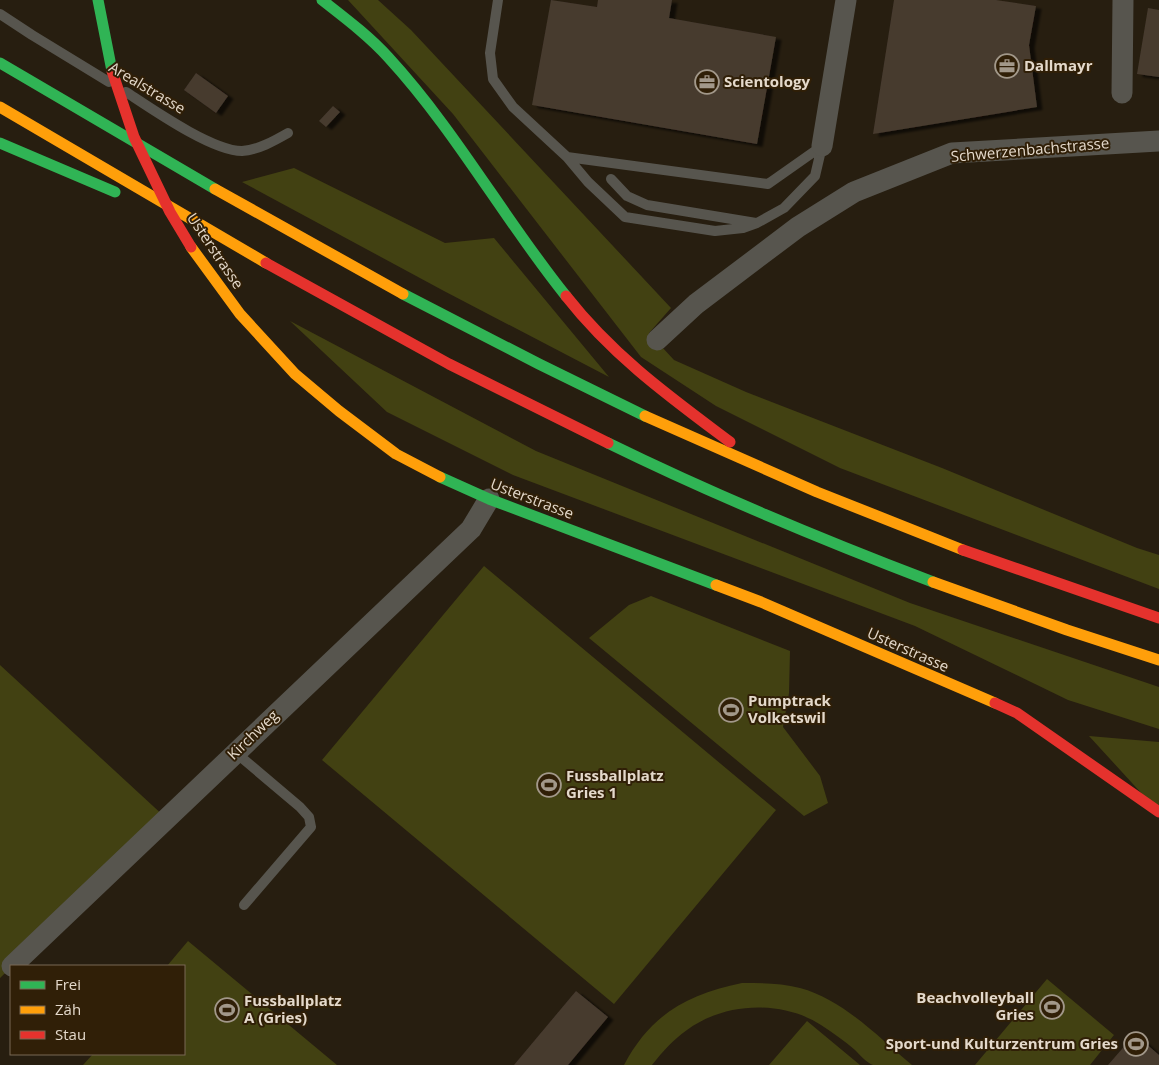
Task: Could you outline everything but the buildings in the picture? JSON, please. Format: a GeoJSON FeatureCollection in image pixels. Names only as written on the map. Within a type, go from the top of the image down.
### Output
{"type":"FeatureCollection","features":[{"type":"Feature","properties":{"kind":"main road","name":"Usterstrasse"},"geometry":{"type":"LineString","coordinates":[[98,0],[112,71],[134,137],[170,212],[191,247],[240,314],[295,374],[339,411],[396,454],[432,474],[489,499],[761,602],[1017,713],[1159,812]]}},
{"type":"Feature","properties":{"kind":"main road"},"geometry":{"type":"LineString","coordinates":[[322,0],[379,48],[412,86],[455,142],[554,280],[601,337],[641,375],[770,472]]}},
{"type":"Feature","properties":{"kind":"main road"},"geometry":{"type":"LineString","coordinates":[[0,63],[159,158],[410,296],[617,403],[770,472],[981,556],[1159,618]]}},
{"type":"Feature","properties":{"kind":"main road"},"geometry":{"type":"LineString","coordinates":[[0,107],[218,236],[452,365],[604,441],[778,520],[885,563],[1021,613],[1159,660]]}},
{"type":"Feature","properties":{"kind":"main road"},"geometry":{"type":"LineString","coordinates":[[0,143],[218,236]]}},
{"type":"Feature","properties":{"kind":"street"},"geometry":{"type":"LineString","coordinates":[[822,146],[846,0]]}},
{"type":"Feature","properties":{"kind":"street"},"geometry":{"type":"LineString","coordinates":[[1122,93],[1123,0]]}},
{"type":"Feature","properties":{"kind":"street","name":"Schwerzenbachstrasse"},"geometry":{"type":"LineString","coordinates":[[657,340],[696,304],[798,227],[854,192],[952,153],[1159,141]]}},
{"type":"Feature","properties":{"kind":"street","name":"Kirchweg"},"geometry":{"type":"LineString","coordinates":[[14,965],[471,528],[489,499]]}},
{"type":"Feature","properties":{"kind":"street","name":"Kirchweg"},"geometry":{"type":"LineString","coordinates":[[0,978],[10,969]]}},
{"type":"Feature","properties":{"kind":"lane"},"geometry":{"type":"LineString","coordinates":[[498,0],[490,53],[493,79],[513,107],[567,157],[588,182],[625,217],[715,231],[743,228],[757,224],[784,208],[815,176],[822,146]]}},
{"type":"Feature","properties":{"kind":"lane","name":"Arealstrasse"},"geometry":{"type":"LineString","coordinates":[[0,14],[202,139],[218,146],[242,151],[255,149],[288,133]]}},
{"type":"Feature","properties":{"kind":"lane"},"geometry":{"type":"LineString","coordinates":[[567,157],[768,184],[822,146]]}},
{"type":"Feature","properties":{"kind":"lane"},"geometry":{"type":"LineString","coordinates":[[610,179],[627,196],[648,205],[757,224]]}},
{"type":"Feature","properties":{"kind":"lane"},"geometry":{"type":"LineString","coordinates":[[235,752],[300,807],[309,817],[311,827],[244,905]]}},
{"type":"Feature","properties":{"kind":"shaded area"},"geometry":{"type":"Polygon","coordinates":[[[348,0],[378,0],[411,30],[671,308],[649,333],[674,360],[746,392],[942,468],[1137,548],[1159,555],[1159,589],[840,468],[716,406],[641,357],[453,114],[348,0]]]}},
{"type":"Feature","properties":{"kind":"shaded area"},"geometry":{"type":"Polygon","coordinates":[[[294,168],[445,243],[494,238],[609,377],[242,182],[294,168]]]}},
{"type":"Feature","properties":{"kind":"shaded area"},"geometry":{"type":"Polygon","coordinates":[[[290,321],[536,451],[910,603],[1159,687],[1159,729],[1068,700],[915,626],[513,475],[387,412],[290,321]]]}},
{"type":"Feature","properties":{"kind":"shaded area","name":"Fussballplatz Gries 1"},"geometry":{"type":"Polygon","coordinates":[[[484,566],[776,810],[614,1004],[322,760],[484,566]]]}},
{"type":"Feature","properties":{"kind":"shaded area","name":"Pumptrack Volketswil"},"geometry":{"type":"Polygon","coordinates":[[[651,596],[790,651],[789,693],[783,727],[820,776],[828,803],[804,816],[589,638],[629,605],[651,596]]]}},
{"type":"Feature","properties":{"kind":"shaded area"},"geometry":{"type":"Polygon","coordinates":[[[0,665],[166,818],[13,965],[10,965],[10,968],[0,978],[0,665]]]}},
{"type":"Feature","properties":{"kind":"shaded area"},"geometry":{"type":"Polygon","coordinates":[[[1089,736],[1159,742],[1159,812],[1154,807],[1089,736]]]}},
{"type":"Feature","properties":{"kind":"shaded area","name":"Fussballplatz A (Gries)"},"geometry":{"type":"Polygon","coordinates":[[[188,941],[337,1065],[83,1065],[92,1055],[185,1055],[185,965],[168,965],[188,941]]]}},
{"type":"Feature","properties":{"kind":"shaded area","name":"Beachvolleyball Gries"},"geometry":{"type":"Polygon","coordinates":[[[1047,979],[1114,1035],[1090,1065],[975,1065],[1047,979]]]}},
{"type":"Feature","properties":{"kind":"shaded area"},"geometry":{"type":"Polygon","coordinates":[[[742,983],[786,985],[800,988],[831,1001],[860,1021],[912,1065],[873,1065],[839,1037],[806,1017],[789,1011],[754,1008],[718,1014],[702,1021],[677,1038],[652,1065],[624,1065],[646,1032],[673,1009],[705,993],[742,983]]]}},
{"type":"Feature","properties":{"kind":"shaded area"},"geometry":{"type":"Polygon","coordinates":[[[807,1021],[860,1065],[769,1065],[807,1021]]]}},
{"type":"Feature","properties":{"kind":"traffic: fast"},"geometry":{"type":"LineString","coordinates":[[98,0],[112,71]]}},
{"type":"Feature","properties":{"kind":"traffic: fast"},"geometry":{"type":"LineString","coordinates":[[322,0],[373,42],[413,85],[458,145],[543,267],[566,296]]}},
{"type":"Feature","properties":{"kind":"traffic: fast"},"geometry":{"type":"LineString","coordinates":[[0,63],[215,189]]}},
{"type":"Feature","properties":{"kind":"traffic: fast"},"geometry":{"type":"LineString","coordinates":[[0,143],[115,192]]}},
{"type":"Feature","properties":{"kind":"traffic: fast"},"geometry":{"type":"LineString","coordinates":[[403,294],[645,416]]}},
{"type":"Feature","properties":{"kind":"traffic: fast"},"geometry":{"type":"LineString","coordinates":[[608,443],[688,481],[769,516],[933,582]]}},
{"type":"Feature","properties":{"kind":"traffic: fast"},"geometry":{"type":"LineString","coordinates":[[440,477],[489,499],[716,585]]}},
{"type":"Feature","properties":{"kind":"traffic: slow"},"geometry":{"type":"LineString","coordinates":[[0,107],[266,263]]}},
{"type":"Feature","properties":{"kind":"traffic: slow"},"geometry":{"type":"LineString","coordinates":[[215,189],[403,294]]}},
{"type":"Feature","properties":{"kind":"traffic: slow"},"geometry":{"type":"LineString","coordinates":[[191,247],[240,314],[295,374],[339,411],[396,454],[440,477]]}},
{"type":"Feature","properties":{"kind":"traffic: slow"},"geometry":{"type":"LineString","coordinates":[[645,416],[817,492],[963,550]]}},
{"type":"Feature","properties":{"kind":"traffic: slow"},"geometry":{"type":"LineString","coordinates":[[933,582],[1067,630],[1159,660]]}},
{"type":"Feature","properties":{"kind":"traffic: slow"},"geometry":{"type":"LineString","coordinates":[[716,585],[761,602],[995,703]]}},
{"type":"Feature","properties":{"kind":"traffic: jam"},"geometry":{"type":"LineString","coordinates":[[112,71],[134,137],[170,212],[191,247]]}},
{"type":"Feature","properties":{"kind":"traffic: jam"},"geometry":{"type":"LineString","coordinates":[[266,263],[449,364],[608,443]]}},
{"type":"Feature","properties":{"kind":"traffic: jam"},"geometry":{"type":"LineString","coordinates":[[566,296],[603,338],[643,375],[730,442]]}},
{"type":"Feature","properties":{"kind":"traffic: jam"},"geometry":{"type":"LineString","coordinates":[[963,550],[1159,618]]}},
{"type":"Feature","properties":{"kind":"traffic: jam"},"geometry":{"type":"LineString","coordinates":[[995,703],[1017,713],[1159,812]]}},
{"type":"Feature","properties":{"kind":"place","name":"Dallmayr"},"geometry":{"type":"Point","coordinates":[1007,66]}},
{"type":"Feature","properties":{"kind":"place","name":"Scientology"},"geometry":{"type":"Point","coordinates":[707,82]}},
{"type":"Feature","properties":{"kind":"place","name":"Pumptrack Volketswil"},"geometry":{"type":"Point","coordinates":[731,710]}},
{"type":"Feature","properties":{"kind":"place","name":"Fussballplatz Gries 1"},"geometry":{"type":"Point","coordinates":[549,785]}},
{"type":"Feature","properties":{"kind":"place","name":"Beachvolleyball Gries"},"geometry":{"type":"Point","coordinates":[1052,1007]}},
{"type":"Feature","properties":{"kind":"place","name":"Fussballplatz A (Gries)"},"geometry":{"type":"Point","coordinates":[227,1010]}},
{"type":"Feature","properties":{"kind":"place","name":"Sport-und Kulturzentrum Gries"},"geometry":{"type":"Point","coordinates":[1136,1044]}}]}
